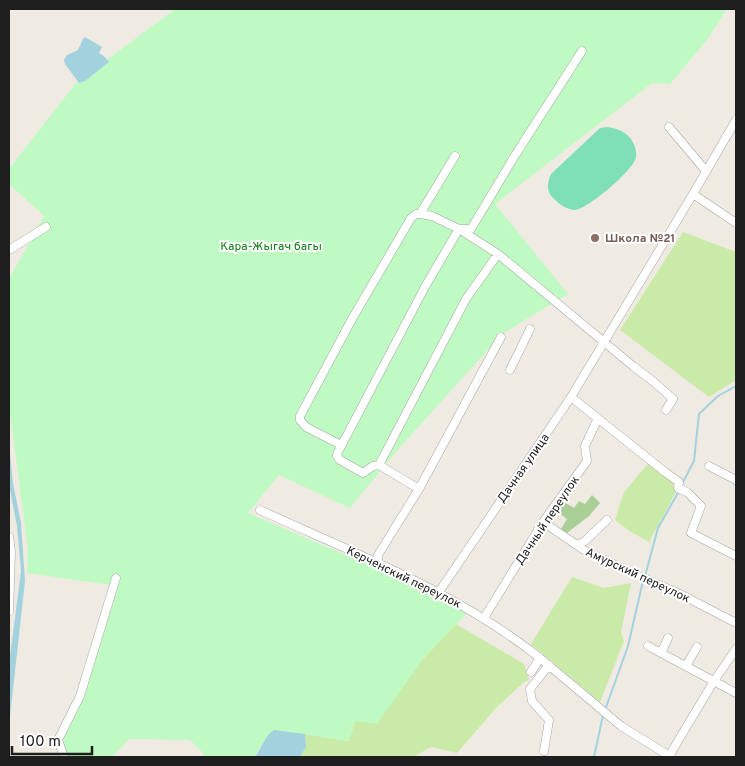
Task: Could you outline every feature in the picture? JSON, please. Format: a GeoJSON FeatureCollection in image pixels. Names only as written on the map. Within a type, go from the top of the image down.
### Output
{"type":"FeatureCollection","features":[{"type":"Feature","properties":{"kind":"street"},"geometry":{"type":"LineString","coordinates":[[459,229],[471,229],[514,157],[582,51]]}},
{"type":"Feature","properties":{"kind":"street","name":"Дачная улица"},"geometry":{"type":"LineString","coordinates":[[439,592],[571,397],[736,120]]}},
{"type":"Feature","properties":{"kind":"street"},"geometry":{"type":"LineString","coordinates":[[669,127],[706,171]]}},
{"type":"Feature","properties":{"kind":"street"},"geometry":{"type":"LineString","coordinates":[[420,214],[456,156]]}},
{"type":"Feature","properties":{"kind":"street"},"geometry":{"type":"LineString","coordinates":[[693,194],[736,223]]}},
{"type":"Feature","properties":{"kind":"street"},"geometry":{"type":"LineString","coordinates":[[341,445],[306,427],[300,418],[352,319],[410,218],[416,214],[432,216],[459,229],[498,254],[673,399],[666,410]]}},
{"type":"Feature","properties":{"kind":"street"},"geometry":{"type":"LineString","coordinates":[[9,250],[46,227]]}},
{"type":"Feature","properties":{"kind":"street"},"geometry":{"type":"LineString","coordinates":[[419,488],[379,465],[363,473],[353,469],[338,457],[341,445],[426,285],[459,229]]}},
{"type":"Feature","properties":{"kind":"street"},"geometry":{"type":"LineString","coordinates":[[379,465],[466,299],[498,254]]}},
{"type":"Feature","properties":{"kind":"street"},"geometry":{"type":"LineString","coordinates":[[510,370],[530,329]]}},
{"type":"Feature","properties":{"kind":"street"},"geometry":{"type":"LineString","coordinates":[[378,564],[378,555],[419,488],[501,338]]}},
{"type":"Feature","properties":{"kind":"street"},"geometry":{"type":"LineString","coordinates":[[571,397],[679,482],[678,488],[687,492],[701,506],[691,533],[736,556]]}},
{"type":"Feature","properties":{"kind":"street","name":"Дачный переулок"},"geometry":{"type":"LineString","coordinates":[[484,618],[544,522],[586,461],[585,446],[598,418]]}},
{"type":"Feature","properties":{"kind":"street"},"geometry":{"type":"LineString","coordinates":[[709,466],[736,480]]}},
{"type":"Feature","properties":{"kind":"street","name":"Керченский переулок"},"geometry":{"type":"LineString","coordinates":[[260,510],[439,592],[484,618],[512,636],[549,665],[621,726],[670,757]]}},
{"type":"Feature","properties":{"kind":"street"},"geometry":{"type":"LineString","coordinates":[[577,545],[585,541],[607,520]]}},
{"type":"Feature","properties":{"kind":"street","name":"Амурский переулок"},"geometry":{"type":"LineString","coordinates":[[544,522],[577,545],[614,565],[682,595],[736,623]]}},
{"type":"Feature","properties":{"kind":"street"},"geometry":{"type":"LineString","coordinates":[[9,537],[11,552],[9,611]]}},
{"type":"Feature","properties":{"kind":"street"},"geometry":{"type":"LineString","coordinates":[[64,757],[58,740],[80,696],[116,578]]}},
{"type":"Feature","properties":{"kind":"street"},"geometry":{"type":"LineString","coordinates":[[660,653],[668,638]]}},
{"type":"Feature","properties":{"kind":"street"},"geometry":{"type":"LineString","coordinates":[[648,646],[736,693]]}},
{"type":"Feature","properties":{"kind":"street"},"geometry":{"type":"LineString","coordinates":[[686,666],[697,647]]}},
{"type":"Feature","properties":{"kind":"street"},"geometry":{"type":"LineString","coordinates":[[670,757],[714,681],[736,649]]}},
{"type":"Feature","properties":{"kind":"street"},"geometry":{"type":"LineString","coordinates":[[531,672],[540,658]]}},
{"type":"Feature","properties":{"kind":"street"},"geometry":{"type":"LineString","coordinates":[[544,751],[549,720],[532,700],[530,689],[549,665]]}},
{"type":"Feature","properties":{"kind":"green space","name":"Кара-Жыгач багы"},"geometry":{"type":"Polygon","coordinates":[[[175,9],[727,9],[707,40],[670,84],[652,83],[495,204],[568,294],[502,334],[394,454],[350,508],[279,475],[248,513],[371,566],[467,613],[423,659],[377,724],[355,721],[349,741],[274,730],[258,750],[255,757],[204,757],[203,753],[190,740],[129,739],[112,757],[69,757],[61,740],[85,695],[118,586],[27,573],[28,550],[9,405],[9,279],[44,216],[9,184],[9,169],[76,83],[175,9]]]}},
{"type":"Feature","properties":{"kind":"green space"},"geometry":{"type":"Polygon","coordinates":[[[607,127],[620,130],[631,139],[636,152],[634,163],[619,179],[589,204],[574,210],[565,207],[551,196],[548,190],[551,174],[600,128],[607,127]]]}},
{"type":"Feature","properties":{"kind":"green space"},"geometry":{"type":"Polygon","coordinates":[[[683,232],[736,252],[736,380],[709,397],[620,330],[683,232]]]}},
{"type":"Feature","properties":{"kind":"green space"},"geometry":{"type":"Polygon","coordinates":[[[648,464],[674,484],[676,492],[649,542],[615,520],[624,492],[648,464]]]}},
{"type":"Feature","properties":{"kind":"green space"},"geometry":{"type":"Polygon","coordinates":[[[592,495],[600,503],[589,516],[567,533],[561,529],[567,519],[558,512],[564,502],[574,508],[579,501],[585,504],[592,495]]]}},
{"type":"Feature","properties":{"kind":"green space"},"geometry":{"type":"Polygon","coordinates":[[[572,577],[604,588],[631,583],[621,632],[624,641],[600,702],[531,644],[572,577]]]}},
{"type":"Feature","properties":{"kind":"green space"},"geometry":{"type":"Polygon","coordinates":[[[456,624],[524,664],[529,680],[524,682],[495,709],[457,753],[431,747],[413,757],[300,757],[306,747],[305,734],[349,741],[355,721],[423,659],[456,624]]]}},
{"type":"Feature","properties":{"kind":"water"},"geometry":{"type":"Polygon","coordinates":[[[85,37],[102,47],[99,53],[109,62],[85,81],[79,83],[64,60],[67,55],[78,50],[85,37]]]}},
{"type":"Feature","properties":{"kind":"water"},"geometry":{"type":"Polygon","coordinates":[[[9,443],[13,483],[21,523],[25,581],[9,726],[9,664],[21,571],[17,526],[9,485],[9,443]]]}},
{"type":"Feature","properties":{"kind":"water"},"geometry":{"type":"Polygon","coordinates":[[[274,730],[305,734],[306,747],[300,757],[255,757],[268,735],[274,730]]]}},
{"type":"Feature","properties":{"kind":"waterway"},"geometry":{"type":"LineString","coordinates":[[682,484],[694,461],[699,414],[718,396],[736,386]]}},
{"type":"Feature","properties":{"kind":"waterway"},"geometry":{"type":"LineString","coordinates":[[645,576],[658,528],[679,491]]}},
{"type":"Feature","properties":{"kind":"waterway"},"geometry":{"type":"LineString","coordinates":[[605,710],[628,646],[643,581]]}},
{"type":"Feature","properties":{"kind":"waterway"},"geometry":{"type":"LineString","coordinates":[[594,757],[603,715]]}},
{"type":"Feature","properties":{"kind":"place","name":"Школа №21"},"geometry":{"type":"Point","coordinates":[595,238]}}]}
